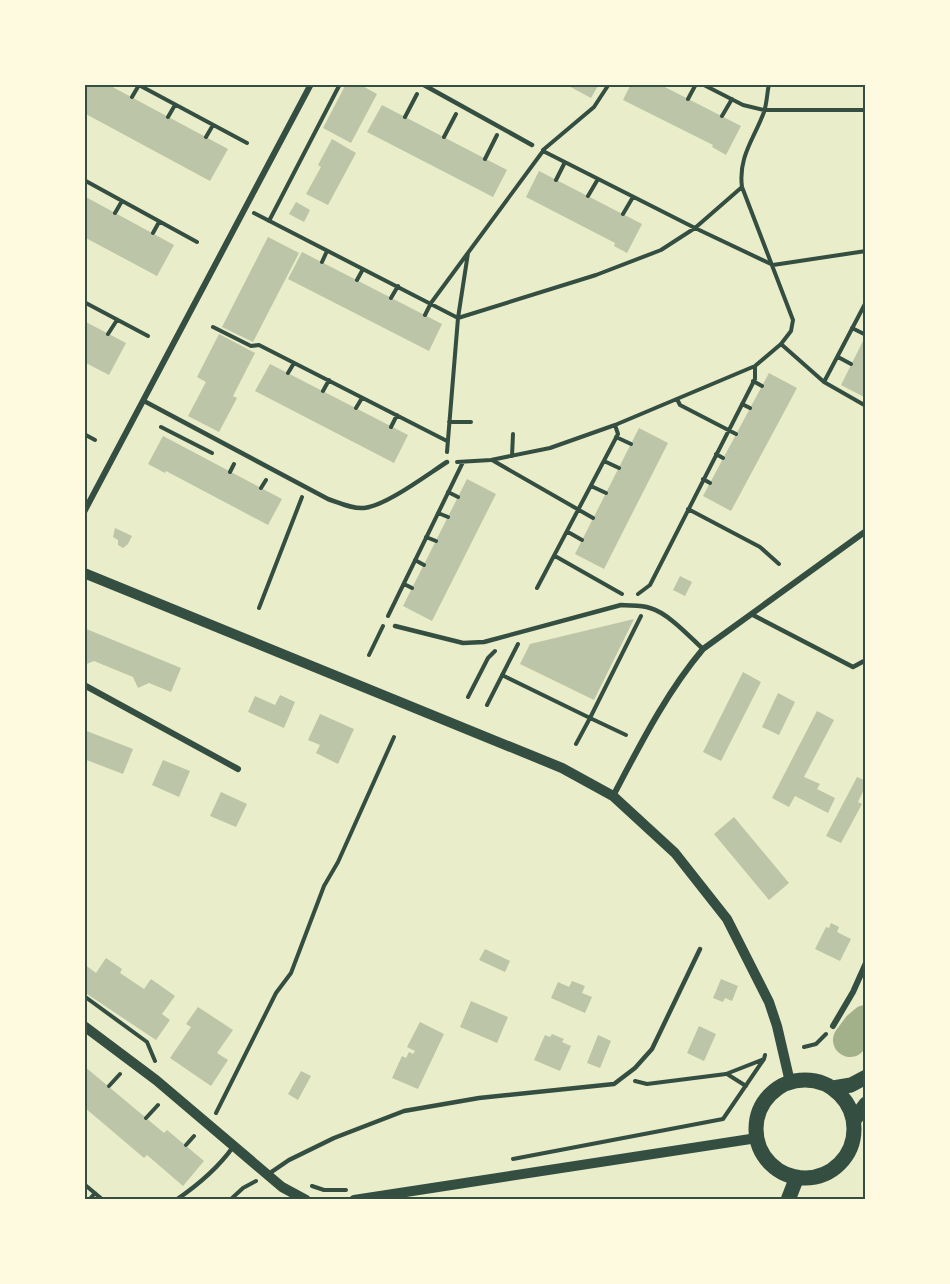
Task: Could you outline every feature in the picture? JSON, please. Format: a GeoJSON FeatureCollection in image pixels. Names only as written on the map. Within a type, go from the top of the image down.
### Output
{"type":"FeatureCollection","features":[{"type":"Feature","properties":{"kind":"main road"},"geometry":{"type":"LineString","coordinates":[[833,1088],[850,1085],[866,1077]]}},
{"type":"Feature","properties":{"kind":"main road"},"geometry":{"type":"LineString","coordinates":[[805,1080],[820,1082],[833,1088],[843,1097],[854,1120],[854,1135],[849,1150],[840,1163],[827,1172],[812,1177],[797,1177],[771,1164],[762,1152],[757,1138],[757,1124],[760,1110],[772,1093],[790,1082],[805,1080]]}},
{"type":"Feature","properties":{"kind":"main road"},"geometry":{"type":"LineString","coordinates":[[854,1120],[866,1104]]}},
{"type":"Feature","properties":{"kind":"main road"},"geometry":{"type":"LineString","coordinates":[[788,1200],[797,1177]]}},
{"type":"Feature","properties":{"kind":"street"},"geometry":{"type":"LineString","coordinates":[[84,512],[311,84]]}},
{"type":"Feature","properties":{"kind":"street"},"geometry":{"type":"LineString","coordinates":[[613,796],[668,696],[703,649],[866,531]]}},
{"type":"Feature","properties":{"kind":"street"},"geometry":{"type":"LineString","coordinates":[[84,573],[530,754],[562,768],[613,796],[675,854],[727,919],[769,1002],[790,1082]]}},
{"type":"Feature","properties":{"kind":"street"},"geometry":{"type":"LineString","coordinates":[[84,685],[238,769]]}},
{"type":"Feature","properties":{"kind":"street"},"geometry":{"type":"LineString","coordinates":[[833,1026],[853,992],[866,963]]}},
{"type":"Feature","properties":{"kind":"street"},"geometry":{"type":"LineString","coordinates":[[84,1026],[156,1080],[282,1187],[306,1200]]}},
{"type":"Feature","properties":{"kind":"street"},"geometry":{"type":"LineString","coordinates":[[352,1195],[757,1138]]}},
{"type":"Feature","properties":{"kind":"lane"},"geometry":{"type":"LineString","coordinates":[[422,84],[532,145]]}},
{"type":"Feature","properties":{"kind":"lane"},"geometry":{"type":"LineString","coordinates":[[144,401],[328,499],[349,507],[365,508],[382,502],[447,462]]}},
{"type":"Feature","properties":{"kind":"lane"},"geometry":{"type":"LineString","coordinates":[[395,626],[463,643],[484,642],[621,605],[641,606],[662,614],[703,649]]}},
{"type":"Feature","properties":{"kind":"lane"},"geometry":{"type":"LineString","coordinates":[[751,614],[853,667],[866,660]]}},
{"type":"Feature","properties":{"kind":"lane"},"geometry":{"type":"LineString","coordinates":[[267,1174],[289,1160],[334,1138],[404,1111],[480,1098],[614,1084],[652,1049],[700,949]]}},
{"type":"Feature","properties":{"kind":"lane"},"geometry":{"type":"LineString","coordinates":[[176,1200],[194,1188],[224,1160],[233,1147]]}},
{"type":"Feature","properties":{"kind":"path"},"geometry":{"type":"LineString","coordinates":[[132,97],[138,84],[248,143]]}},
{"type":"Feature","properties":{"kind":"path"},"geometry":{"type":"LineString","coordinates":[[269,221],[340,84]]}},
{"type":"Feature","properties":{"kind":"path"},"geometry":{"type":"LineString","coordinates":[[405,117],[422,84]]}},
{"type":"Feature","properties":{"kind":"path"},"geometry":{"type":"LineString","coordinates":[[425,315],[431,303],[543,151],[594,107],[609,84]]}},
{"type":"Feature","properties":{"kind":"path"},"geometry":{"type":"LineString","coordinates":[[688,99],[696,84]]}},
{"type":"Feature","properties":{"kind":"path"},"geometry":{"type":"LineString","coordinates":[[702,84],[743,105],[764,110],[866,110]]}},
{"type":"Feature","properties":{"kind":"path"},"geometry":{"type":"LineString","coordinates":[[468,252],[458,318],[447,462],[491,460],[550,448],[615,425],[756,366],[781,344],[791,331],[793,320],[742,188],[740,173],[743,158],[764,110],[769,84]]}},
{"type":"Feature","properties":{"kind":"path"},"geometry":{"type":"LineString","coordinates":[[722,116],[732,99]]}},
{"type":"Feature","properties":{"kind":"path"},"geometry":{"type":"LineString","coordinates":[[168,117],[175,105]]}},
{"type":"Feature","properties":{"kind":"path"},"geometry":{"type":"LineString","coordinates":[[444,137],[461,105]]}},
{"type":"Feature","properties":{"kind":"path"},"geometry":{"type":"LineString","coordinates":[[206,137],[213,125]]}},
{"type":"Feature","properties":{"kind":"path"},"geometry":{"type":"LineString","coordinates":[[485,159],[501,128]]}},
{"type":"Feature","properties":{"kind":"path"},"geometry":{"type":"LineString","coordinates":[[543,151],[773,265],[866,251]]}},
{"type":"Feature","properties":{"kind":"path"},"geometry":{"type":"LineString","coordinates":[[556,180],[565,162]]}},
{"type":"Feature","properties":{"kind":"path"},"geometry":{"type":"LineString","coordinates":[[588,196],[598,179]]}},
{"type":"Feature","properties":{"kind":"path"},"geometry":{"type":"LineString","coordinates":[[84,180],[197,242]]}},
{"type":"Feature","properties":{"kind":"path"},"geometry":{"type":"LineString","coordinates":[[245,208],[458,318],[596,275],[661,250],[695,228],[742,188]]}},
{"type":"Feature","properties":{"kind":"path"},"geometry":{"type":"LineString","coordinates":[[623,214],[633,196]]}},
{"type":"Feature","properties":{"kind":"path"},"geometry":{"type":"LineString","coordinates":[[115,213],[122,201]]}},
{"type":"Feature","properties":{"kind":"path"},"geometry":{"type":"LineString","coordinates":[[153,233],[159,222]]}},
{"type":"Feature","properties":{"kind":"path"},"geometry":{"type":"LineString","coordinates":[[321,262],[327,251]]}},
{"type":"Feature","properties":{"kind":"path"},"geometry":{"type":"LineString","coordinates":[[357,280],[363,268]]}},
{"type":"Feature","properties":{"kind":"path"},"geometry":{"type":"LineString","coordinates":[[392,298],[398,286]]}},
{"type":"Feature","properties":{"kind":"path"},"geometry":{"type":"LineString","coordinates":[[84,302],[148,336]]}},
{"type":"Feature","properties":{"kind":"path"},"geometry":{"type":"LineString","coordinates":[[824,382],[866,303]]}},
{"type":"Feature","properties":{"kind":"path"},"geometry":{"type":"LineString","coordinates":[[108,334],[117,320]]}},
{"type":"Feature","properties":{"kind":"path"},"geometry":{"type":"LineString","coordinates":[[213,327],[251,346],[259,345],[447,441]]}},
{"type":"Feature","properties":{"kind":"path"},"geometry":{"type":"LineString","coordinates":[[852,328],[866,335]]}},
{"type":"Feature","properties":{"kind":"path"},"geometry":{"type":"LineString","coordinates":[[781,344],[824,382],[866,406]]}},
{"type":"Feature","properties":{"kind":"path"},"geometry":{"type":"LineString","coordinates":[[838,357],[851,364]]}},
{"type":"Feature","properties":{"kind":"path"},"geometry":{"type":"LineString","coordinates":[[288,373],[294,363]]}},
{"type":"Feature","properties":{"kind":"path"},"geometry":{"type":"LineString","coordinates":[[634,596],[650,585],[742,404],[753,381],[756,366]]}},
{"type":"Feature","properties":{"kind":"path"},"geometry":{"type":"LineString","coordinates":[[323,392],[329,380]]}},
{"type":"Feature","properties":{"kind":"path"},"geometry":{"type":"LineString","coordinates":[[753,381],[762,386]]}},
{"type":"Feature","properties":{"kind":"path"},"geometry":{"type":"LineString","coordinates":[[356,408],[362,398]]}},
{"type":"Feature","properties":{"kind":"path"},"geometry":{"type":"LineString","coordinates":[[677,399],[680,405],[736,434]]}},
{"type":"Feature","properties":{"kind":"path"},"geometry":{"type":"LineString","coordinates":[[742,404],[750,408]]}},
{"type":"Feature","properties":{"kind":"path"},"geometry":{"type":"LineString","coordinates":[[391,427],[397,415]]}},
{"type":"Feature","properties":{"kind":"path"},"geometry":{"type":"LineString","coordinates":[[449,422],[471,422]]}},
{"type":"Feature","properties":{"kind":"path"},"geometry":{"type":"LineString","coordinates":[[537,588],[618,434],[615,425]]}},
{"type":"Feature","properties":{"kind":"path"},"geometry":{"type":"LineString","coordinates":[[512,456],[513,434]]}},
{"type":"Feature","properties":{"kind":"path"},"geometry":{"type":"LineString","coordinates":[[84,435],[95,440]]}},
{"type":"Feature","properties":{"kind":"path"},"geometry":{"type":"LineString","coordinates":[[616,437],[631,444]]}},
{"type":"Feature","properties":{"kind":"path"},"geometry":{"type":"LineString","coordinates":[[195,453],[199,446]]}},
{"type":"Feature","properties":{"kind":"path"},"geometry":{"type":"LineString","coordinates":[[716,454],[723,458]]}},
{"type":"Feature","properties":{"kind":"path"},"geometry":{"type":"LineString","coordinates":[[491,460],[593,518]]}},
{"type":"Feature","properties":{"kind":"path"},"geometry":{"type":"LineString","coordinates":[[604,461],[619,468]]}},
{"type":"Feature","properties":{"kind":"path"},"geometry":{"type":"LineString","coordinates":[[369,655],[463,462]]}},
{"type":"Feature","properties":{"kind":"path"},"geometry":{"type":"LineString","coordinates":[[230,472],[234,464]]}},
{"type":"Feature","properties":{"kind":"path"},"geometry":{"type":"LineString","coordinates":[[703,479],[710,483]]}},
{"type":"Feature","properties":{"kind":"path"},"geometry":{"type":"LineString","coordinates":[[261,488],[266,480]]}},
{"type":"Feature","properties":{"kind":"path"},"geometry":{"type":"LineString","coordinates":[[591,486],[606,493]]}},
{"type":"Feature","properties":{"kind":"path"},"geometry":{"type":"LineString","coordinates":[[259,608],[301,498],[312,489]]}},
{"type":"Feature","properties":{"kind":"path"},"geometry":{"type":"LineString","coordinates":[[448,492],[458,497]]}},
{"type":"Feature","properties":{"kind":"path"},"geometry":{"type":"LineString","coordinates":[[688,509],[760,547],[779,564]]}},
{"type":"Feature","properties":{"kind":"path"},"geometry":{"type":"LineString","coordinates":[[438,513],[448,517]]}},
{"type":"Feature","properties":{"kind":"path"},"geometry":{"type":"LineString","coordinates":[[568,532],[582,540]]}},
{"type":"Feature","properties":{"kind":"path"},"geometry":{"type":"LineString","coordinates":[[426,537],[436,541]]}},
{"type":"Feature","properties":{"kind":"path"},"geometry":{"type":"LineString","coordinates":[[555,556],[628,597]]}},
{"type":"Feature","properties":{"kind":"path"},"geometry":{"type":"LineString","coordinates":[[415,560],[424,564]]}},
{"type":"Feature","properties":{"kind":"path"},"geometry":{"type":"LineString","coordinates":[[404,584],[412,588]]}},
{"type":"Feature","properties":{"kind":"path"},"geometry":{"type":"LineString","coordinates":[[576,744],[642,616],[636,614]]}},
{"type":"Feature","properties":{"kind":"path"},"geometry":{"type":"LineString","coordinates":[[487,705],[520,640],[511,643]]}},
{"type":"Feature","properties":{"kind":"path"},"geometry":{"type":"LineString","coordinates":[[468,697],[488,658],[502,645]]}},
{"type":"Feature","properties":{"kind":"path"},"geometry":{"type":"LineString","coordinates":[[502,675],[626,735]]}},
{"type":"Feature","properties":{"kind":"path"},"geometry":{"type":"LineString","coordinates":[[215,1113],[276,993],[291,973],[324,885],[338,862],[394,737]]}},
{"type":"Feature","properties":{"kind":"path"},"geometry":{"type":"LineString","coordinates":[[804,1047],[816,1044],[833,1026]]}},
{"type":"Feature","properties":{"kind":"path"},"geometry":{"type":"LineString","coordinates":[[503,1161],[723,1119],[764,1057],[726,1074],[647,1084],[623,1078]]}},
{"type":"Feature","properties":{"kind":"path"},"geometry":{"type":"LineString","coordinates":[[109,1086],[120,1074]]}},
{"type":"Feature","properties":{"kind":"path"},"geometry":{"type":"LineString","coordinates":[[726,1074],[746,1086]]}},
{"type":"Feature","properties":{"kind":"path"},"geometry":{"type":"LineString","coordinates":[[146,1118],[158,1105]]}},
{"type":"Feature","properties":{"kind":"path"},"geometry":{"type":"LineString","coordinates":[[186,1145],[195,1136]]}},
{"type":"Feature","properties":{"kind":"path"},"geometry":{"type":"LineString","coordinates":[[230,1200],[243,1188],[267,1174]]}},
{"type":"Feature","properties":{"kind":"path"},"geometry":{"type":"LineString","coordinates":[[84,1184],[103,1200]]}},
{"type":"Feature","properties":{"kind":"path"},"geometry":{"type":"LineString","coordinates":[[309,1185],[352,1195]]}},
{"type":"Feature","properties":{"kind":"path"},"geometry":{"type":"LineString","coordinates":[[89,1200],[95,1193]]}},
{"type":"Feature","properties":{"kind":"building"},"geometry":{"type":"Polygon","coordinates":[[[84,84],[107,84],[228,149],[210,181],[84,113],[84,84]]]}},
{"type":"Feature","properties":{"kind":"building"},"geometry":{"type":"Polygon","coordinates":[[[346,84],[359,84],[377,94],[351,143],[323,128],[346,84]]]}},
{"type":"Feature","properties":{"kind":"building"},"geometry":{"type":"Polygon","coordinates":[[[565,84],[599,84],[591,98],[565,84]]]}},
{"type":"Feature","properties":{"kind":"building"},"geometry":{"type":"Polygon","coordinates":[[[631,84],[659,84],[741,126],[726,155],[712,147],[713,145],[623,100],[631,84]]]}},
{"type":"Feature","properties":{"kind":"building"},"geometry":{"type":"Polygon","coordinates":[[[382,105],[507,170],[493,197],[367,132],[382,105]]]}},
{"type":"Feature","properties":{"kind":"building"},"geometry":{"type":"Polygon","coordinates":[[[332,139],[356,153],[328,205],[306,194],[321,167],[318,165],[332,139]]]}},
{"type":"Feature","properties":{"kind":"building"},"geometry":{"type":"Polygon","coordinates":[[[539,171],[642,224],[627,253],[614,246],[615,243],[526,197],[539,171]]]}},
{"type":"Feature","properties":{"kind":"building"},"geometry":{"type":"Polygon","coordinates":[[[84,196],[174,245],[157,276],[84,237],[84,196]]]}},
{"type":"Feature","properties":{"kind":"building"},"geometry":{"type":"Polygon","coordinates":[[[296,202],[310,210],[304,222],[289,214],[296,202]]]}},
{"type":"Feature","properties":{"kind":"building"},"geometry":{"type":"Polygon","coordinates":[[[268,237],[299,253],[253,342],[222,327],[268,237]]]}},
{"type":"Feature","properties":{"kind":"building"},"geometry":{"type":"Polygon","coordinates":[[[302,252],[442,324],[429,351],[288,279],[302,252]]]}},
{"type":"Feature","properties":{"kind":"building"},"geometry":{"type":"Polygon","coordinates":[[[84,321],[126,343],[109,375],[84,362],[84,321]]]}},
{"type":"Feature","properties":{"kind":"building"},"geometry":{"type":"Polygon","coordinates":[[[219,334],[255,353],[233,396],[237,398],[219,432],[188,416],[206,382],[197,377],[219,334]]]}},
{"type":"Feature","properties":{"kind":"building"},"geometry":{"type":"Polygon","coordinates":[[[866,335],[866,398],[841,385],[866,335]]]}},
{"type":"Feature","properties":{"kind":"building"},"geometry":{"type":"Polygon","coordinates":[[[270,364],[408,435],[394,463],[255,391],[270,364]]]}},
{"type":"Feature","properties":{"kind":"building"},"geometry":{"type":"Polygon","coordinates":[[[769,373],[797,388],[731,511],[703,496],[769,373]]]}},
{"type":"Feature","properties":{"kind":"building"},"geometry":{"type":"Polygon","coordinates":[[[639,428],[668,443],[604,569],[575,554],[639,428]]]}},
{"type":"Feature","properties":{"kind":"building"},"geometry":{"type":"Polygon","coordinates":[[[163,436],[282,499],[268,525],[166,471],[165,473],[148,464],[163,436]]]}},
{"type":"Feature","properties":{"kind":"building"},"geometry":{"type":"Polygon","coordinates":[[[467,479],[496,494],[432,621],[403,606],[467,479]]]}},
{"type":"Feature","properties":{"kind":"building"},"geometry":{"type":"Polygon","coordinates":[[[115,528],[132,536],[123,548],[113,537],[115,528]]]}},
{"type":"Feature","properties":{"kind":"building"},"geometry":{"type":"Polygon","coordinates":[[[680,576],[692,582],[685,596],[673,590],[680,576]]]}},
{"type":"Feature","properties":{"kind":"building"},"geometry":{"type":"Polygon","coordinates":[[[634,619],[594,700],[520,664],[530,644],[634,619]]]}},
{"type":"Feature","properties":{"kind":"building"},"geometry":{"type":"Polygon","coordinates":[[[84,628],[181,668],[171,692],[149,683],[138,688],[133,677],[94,661],[84,665],[84,628]]]}},
{"type":"Feature","properties":{"kind":"building"},"geometry":{"type":"Polygon","coordinates":[[[743,672],[761,682],[721,761],[703,752],[743,672]]]}},
{"type":"Feature","properties":{"kind":"building"},"geometry":{"type":"Polygon","coordinates":[[[778,693],[795,702],[779,735],[762,727],[778,693]]]}},
{"type":"Feature","properties":{"kind":"building"},"geometry":{"type":"Polygon","coordinates":[[[280,695],[295,702],[284,728],[248,712],[255,696],[275,705],[280,695]]]}},
{"type":"Feature","properties":{"kind":"building"},"geometry":{"type":"Polygon","coordinates":[[[817,711],[834,720],[804,777],[820,784],[817,789],[835,798],[828,813],[795,796],[789,807],[772,798],[817,711]]]}},
{"type":"Feature","properties":{"kind":"building"},"geometry":{"type":"Polygon","coordinates":[[[320,714],[354,729],[338,764],[316,753],[320,745],[308,740],[320,714]]]}},
{"type":"Feature","properties":{"kind":"building"},"geometry":{"type":"Polygon","coordinates":[[[84,730],[133,749],[123,774],[84,759],[84,730]]]}},
{"type":"Feature","properties":{"kind":"building"},"geometry":{"type":"Polygon","coordinates":[[[163,760],[190,771],[179,797],[152,785],[163,760]]]}},
{"type":"Feature","properties":{"kind":"building"},"geometry":{"type":"Polygon","coordinates":[[[857,777],[866,781],[858,802],[862,804],[841,843],[826,836],[857,777]]]}},
{"type":"Feature","properties":{"kind":"building"},"geometry":{"type":"Polygon","coordinates":[[[221,792],[247,804],[236,827],[210,816],[221,792]]]}},
{"type":"Feature","properties":{"kind":"building"},"geometry":{"type":"Polygon","coordinates":[[[734,817],[789,883],[769,900],[714,834],[734,817]]]}},
{"type":"Feature","properties":{"kind":"building"},"geometry":{"type":"Polygon","coordinates":[[[831,923],[839,927],[837,932],[851,939],[840,961],[815,949],[826,927],[829,928],[831,923]]]}},
{"type":"Feature","properties":{"kind":"building"},"geometry":{"type":"Polygon","coordinates":[[[485,949],[510,961],[505,972],[479,960],[485,949]]]}},
{"type":"Feature","properties":{"kind":"building"},"geometry":{"type":"Polygon","coordinates":[[[106,958],[122,969],[120,973],[144,989],[151,979],[175,996],[162,1014],[170,1020],[156,1040],[84,992],[84,964],[96,973],[106,958]]]}},
{"type":"Feature","properties":{"kind":"building"},"geometry":{"type":"Polygon","coordinates":[[[721,979],[738,986],[732,1001],[725,998],[723,1002],[713,998],[721,979]]]}},
{"type":"Feature","properties":{"kind":"building"},"geometry":{"type":"Polygon","coordinates":[[[572,981],[585,986],[582,993],[592,997],[585,1013],[551,998],[558,982],[569,987],[572,981]]]}},
{"type":"Feature","properties":{"kind":"building"},"geometry":{"type":"Polygon","coordinates":[[[471,1001],[508,1017],[497,1043],[460,1027],[471,1001]]]}},
{"type":"Feature","properties":{"kind":"building"},"geometry":{"type":"Polygon","coordinates":[[[198,1007],[233,1030],[217,1053],[228,1060],[211,1086],[170,1058],[191,1027],[186,1024],[198,1007]]]}},
{"type":"Feature","properties":{"kind":"building"},"geometry":{"type":"Polygon","coordinates":[[[420,1022],[444,1034],[418,1089],[392,1078],[402,1056],[406,1058],[409,1052],[413,1054],[415,1051],[407,1047],[420,1022]]]}},
{"type":"Feature","properties":{"kind":"building"},"geometry":{"type":"Polygon","coordinates":[[[699,1026],[716,1034],[704,1061],[687,1053],[699,1026]]]}},
{"type":"Feature","properties":{"kind":"building"},"geometry":{"type":"Polygon","coordinates":[[[552,1034],[564,1039],[562,1042],[571,1046],[560,1071],[534,1060],[545,1035],[550,1037],[552,1034]]]}},
{"type":"Feature","properties":{"kind":"building"},"geometry":{"type":"Polygon","coordinates":[[[598,1035],[611,1041],[600,1068],[587,1063],[598,1035]]]}},
{"type":"Feature","properties":{"kind":"building"},"geometry":{"type":"Polygon","coordinates":[[[84,1066],[164,1133],[167,1130],[204,1161],[183,1186],[147,1155],[144,1158],[84,1107],[84,1066]]]}},
{"type":"Feature","properties":{"kind":"building"},"geometry":{"type":"Polygon","coordinates":[[[301,1071],[311,1076],[298,1100],[288,1094],[301,1071]]]}},
{"type":"Feature","properties":{"kind":"waterway"},"geometry":{"type":"LineString","coordinates":[[850,1040],[866,1022]]}}]}
